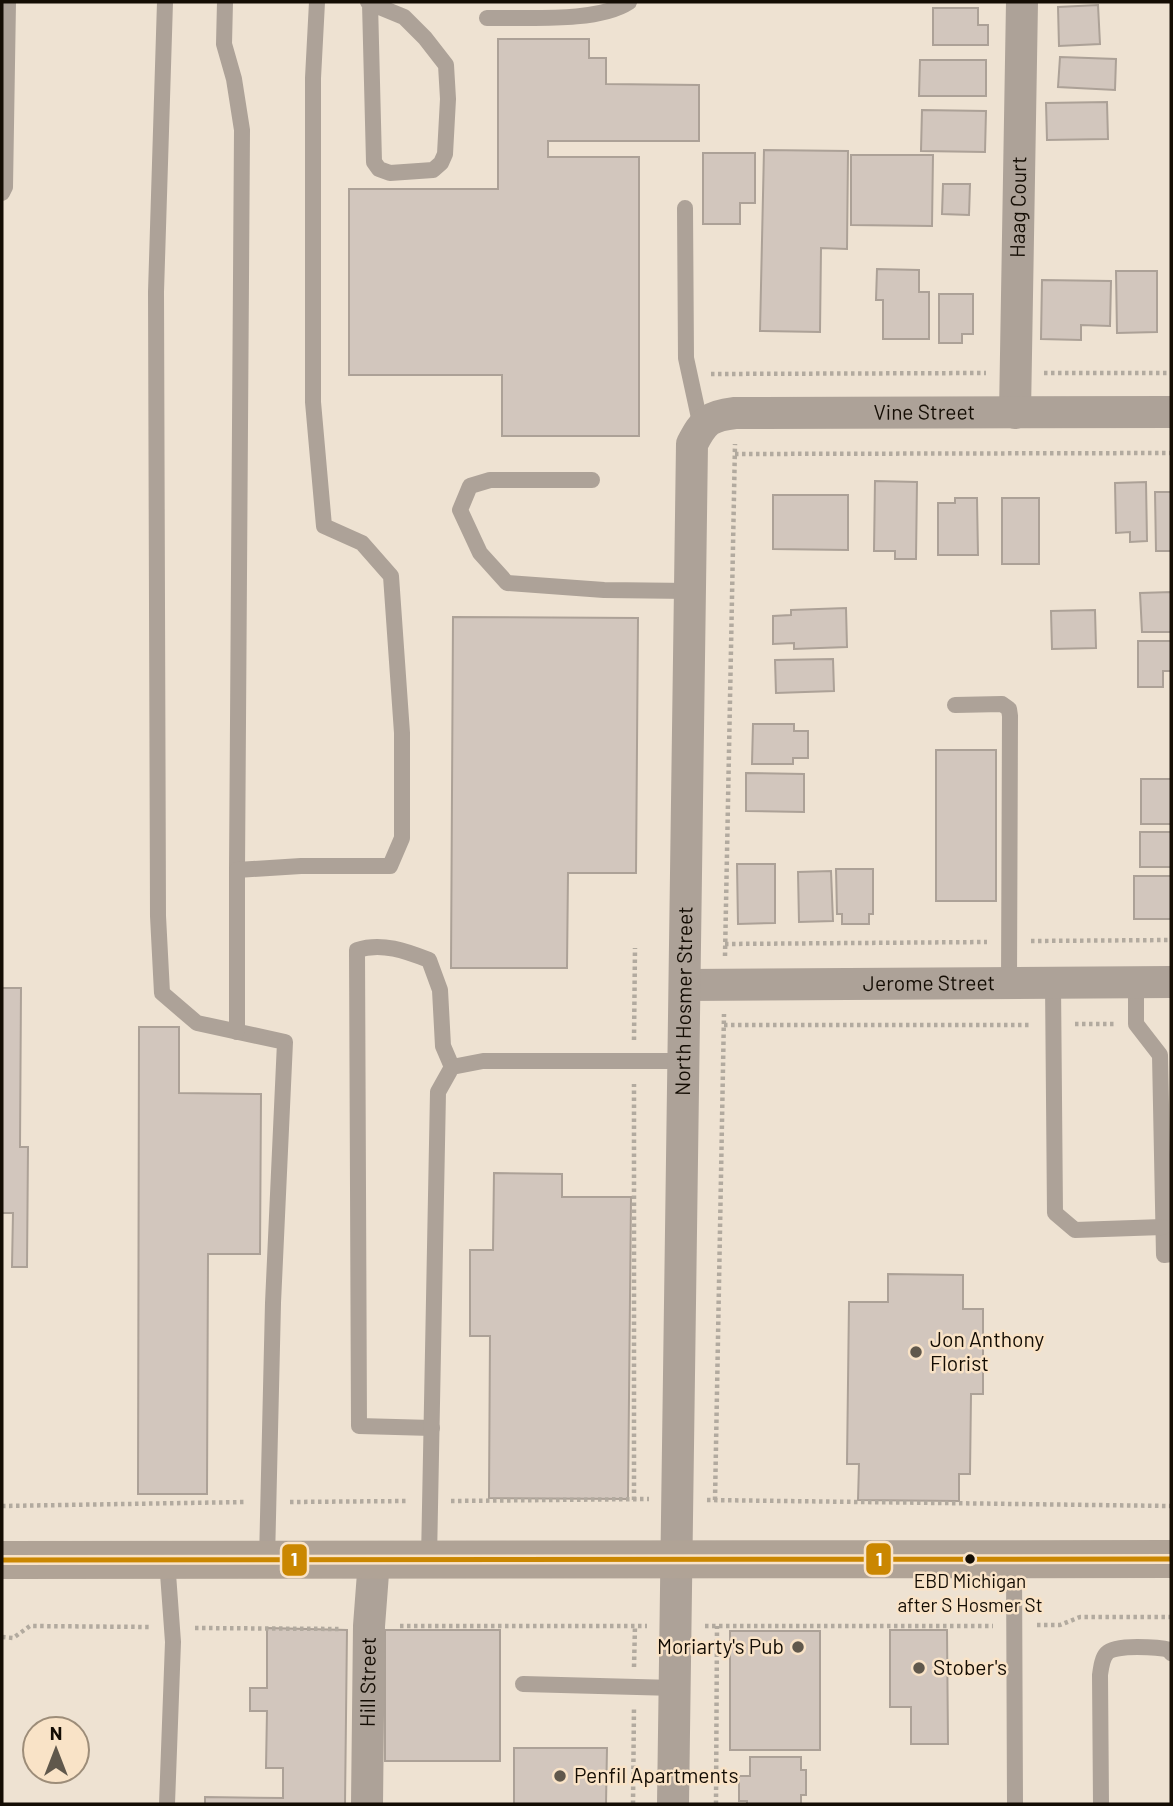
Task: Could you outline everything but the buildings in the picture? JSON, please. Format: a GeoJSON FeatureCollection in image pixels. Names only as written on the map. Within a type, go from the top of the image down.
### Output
{"type":"FeatureCollection","features":[{"type":"Feature","properties":{"kind":"main road"},"geometry":{"type":"LineString","coordinates":[[2,1560],[1171,1559]]}},
{"type":"Feature","properties":{"kind":"street","name":"Haag Court"},"geometry":{"type":"LineString","coordinates":[[1015,413],[1022,2]]}},
{"type":"Feature","properties":{"kind":"street","name":"Vine Street"},"geometry":{"type":"LineString","coordinates":[[697,436],[714,416],[735,413],[1171,412]]}},
{"type":"Feature","properties":{"kind":"street","name":"North Hosmer Street"},"geometry":{"type":"LineString","coordinates":[[673,1804],[690,591],[697,436]]}},
{"type":"Feature","properties":{"kind":"street","name":"Jerome Street"},"geometry":{"type":"LineString","coordinates":[[685,985],[1171,982]]}},
{"type":"Feature","properties":{"kind":"street","name":"Hill Street"},"geometry":{"type":"LineString","coordinates":[[367,1804],[369,1626],[374,1560]]}},
{"type":"Feature","properties":{"kind":"lane"},"geometry":{"type":"LineString","coordinates":[[2,193],[5,187],[8,2]]}},
{"type":"Feature","properties":{"kind":"lane"},"geometry":{"type":"LineString","coordinates":[[165,2],[156,292],[158,916],[162,993],[197,1023],[285,1042],[273,1303],[267,1560]]}},
{"type":"Feature","properties":{"kind":"lane"},"geometry":{"type":"LineString","coordinates":[[225,2],[224,44],[234,79],[242,130],[237,1032]]}},
{"type":"Feature","properties":{"kind":"lane"},"geometry":{"type":"LineString","coordinates":[[237,870],[301,866],[390,866],[402,838],[402,733],[391,576],[362,543],[324,526],[313,402],[313,78],[317,2]]}},
{"type":"Feature","properties":{"kind":"lane"},"geometry":{"type":"LineString","coordinates":[[369,2],[404,18],[425,38],[446,65],[446,154],[433,170],[390,173],[379,169],[373,162],[369,2]]}},
{"type":"Feature","properties":{"kind":"lane"},"geometry":{"type":"LineString","coordinates":[[487,18],[601,14],[629,2]]}},
{"type":"Feature","properties":{"kind":"lane"},"geometry":{"type":"LineString","coordinates":[[685,208],[684,327],[697,436]]}},
{"type":"Feature","properties":{"kind":"lane"},"geometry":{"type":"LineString","coordinates":[[592,480],[490,480],[470,485],[460,510],[480,554],[507,583],[604,590],[690,591]]}},
{"type":"Feature","properties":{"kind":"lane"},"geometry":{"type":"LineString","coordinates":[[955,705],[1002,704],[1009,709],[1009,984]]}},
{"type":"Feature","properties":{"kind":"lane"},"geometry":{"type":"LineString","coordinates":[[432,1428],[359,1426],[357,950],[366,947],[399,948],[429,960],[440,990],[443,1046],[452,1067]]}},
{"type":"Feature","properties":{"kind":"lane"},"geometry":{"type":"LineString","coordinates":[[1136,982],[1136,1024],[1160,1055],[1164,1255],[1171,1254]]}},
{"type":"Feature","properties":{"kind":"lane"},"geometry":{"type":"LineString","coordinates":[[1053,983],[1055,1213],[1076,1230],[1163,1227]]}},
{"type":"Feature","properties":{"kind":"lane"},"geometry":{"type":"LineString","coordinates":[[429,1559],[438,1092],[452,1067],[483,1061],[682,1061]]}},
{"type":"Feature","properties":{"kind":"lane"},"geometry":{"type":"LineString","coordinates":[[1014,1559],[1015,1804]]}},
{"type":"Feature","properties":{"kind":"lane"},"geometry":{"type":"LineString","coordinates":[[167,1560],[173,1642],[167,1804]]}},
{"type":"Feature","properties":{"kind":"lane"},"geometry":{"type":"LineString","coordinates":[[1101,1804],[1100,1675],[1105,1655],[1113,1649],[1159,1647],[1170,1650],[1171,1653]]}},
{"type":"Feature","properties":{"kind":"lane"},"geometry":{"type":"LineString","coordinates":[[523,1684],[675,1688]]}},
{"type":"Feature","properties":{"kind":"path"},"geometry":{"type":"LineString","coordinates":[[690,374],[1171,373]]}},
{"type":"Feature","properties":{"kind":"path"},"geometry":{"type":"LineString","coordinates":[[715,1500],[736,374]]}},
{"type":"Feature","properties":{"kind":"path"},"geometry":{"type":"LineString","coordinates":[[734,454],[1171,453]]}},
{"type":"Feature","properties":{"kind":"path"},"geometry":{"type":"LineString","coordinates":[[725,943],[1171,940]]}},
{"type":"Feature","properties":{"kind":"path"},"geometry":{"type":"LineString","coordinates":[[634,1500],[635,948]]}},
{"type":"Feature","properties":{"kind":"path"},"geometry":{"type":"LineString","coordinates":[[724,1025],[1136,1024]]}},
{"type":"Feature","properties":{"kind":"path"},"geometry":{"type":"LineString","coordinates":[[2,1506],[677,1499],[1171,1506]]}},
{"type":"Feature","properties":{"kind":"path"},"geometry":{"type":"LineString","coordinates":[[395,1626],[1060,1625],[1080,1617],[1171,1617]]}},
{"type":"Feature","properties":{"kind":"path"},"geometry":{"type":"LineString","coordinates":[[633,1804],[635,1626]]}},
{"type":"Feature","properties":{"kind":"path"},"geometry":{"type":"LineString","coordinates":[[716,1804],[717,1626]]}},
{"type":"Feature","properties":{"kind":"transit line","name":"1"},"geometry":{"type":"LineString","coordinates":[[2,1560],[1171,1559]]}},
{"type":"Feature","properties":{"kind":"place","name":"Jon Anthony Florist"},"geometry":{"type":"Point","coordinates":[916,1352]}},
{"type":"Feature","properties":{"kind":"place","name":"EBD Michigan after S Hosmer St"},"geometry":{"type":"Point","coordinates":[970,1559]}},
{"type":"Feature","properties":{"kind":"place","name":"Moriarty's Pub"},"geometry":{"type":"Point","coordinates":[798,1647]}},
{"type":"Feature","properties":{"kind":"place","name":"Stober's"},"geometry":{"type":"Point","coordinates":[919,1668]}},
{"type":"Feature","properties":{"kind":"place","name":"Penfil Apartments"},"geometry":{"type":"Point","coordinates":[560,1776]}}]}
